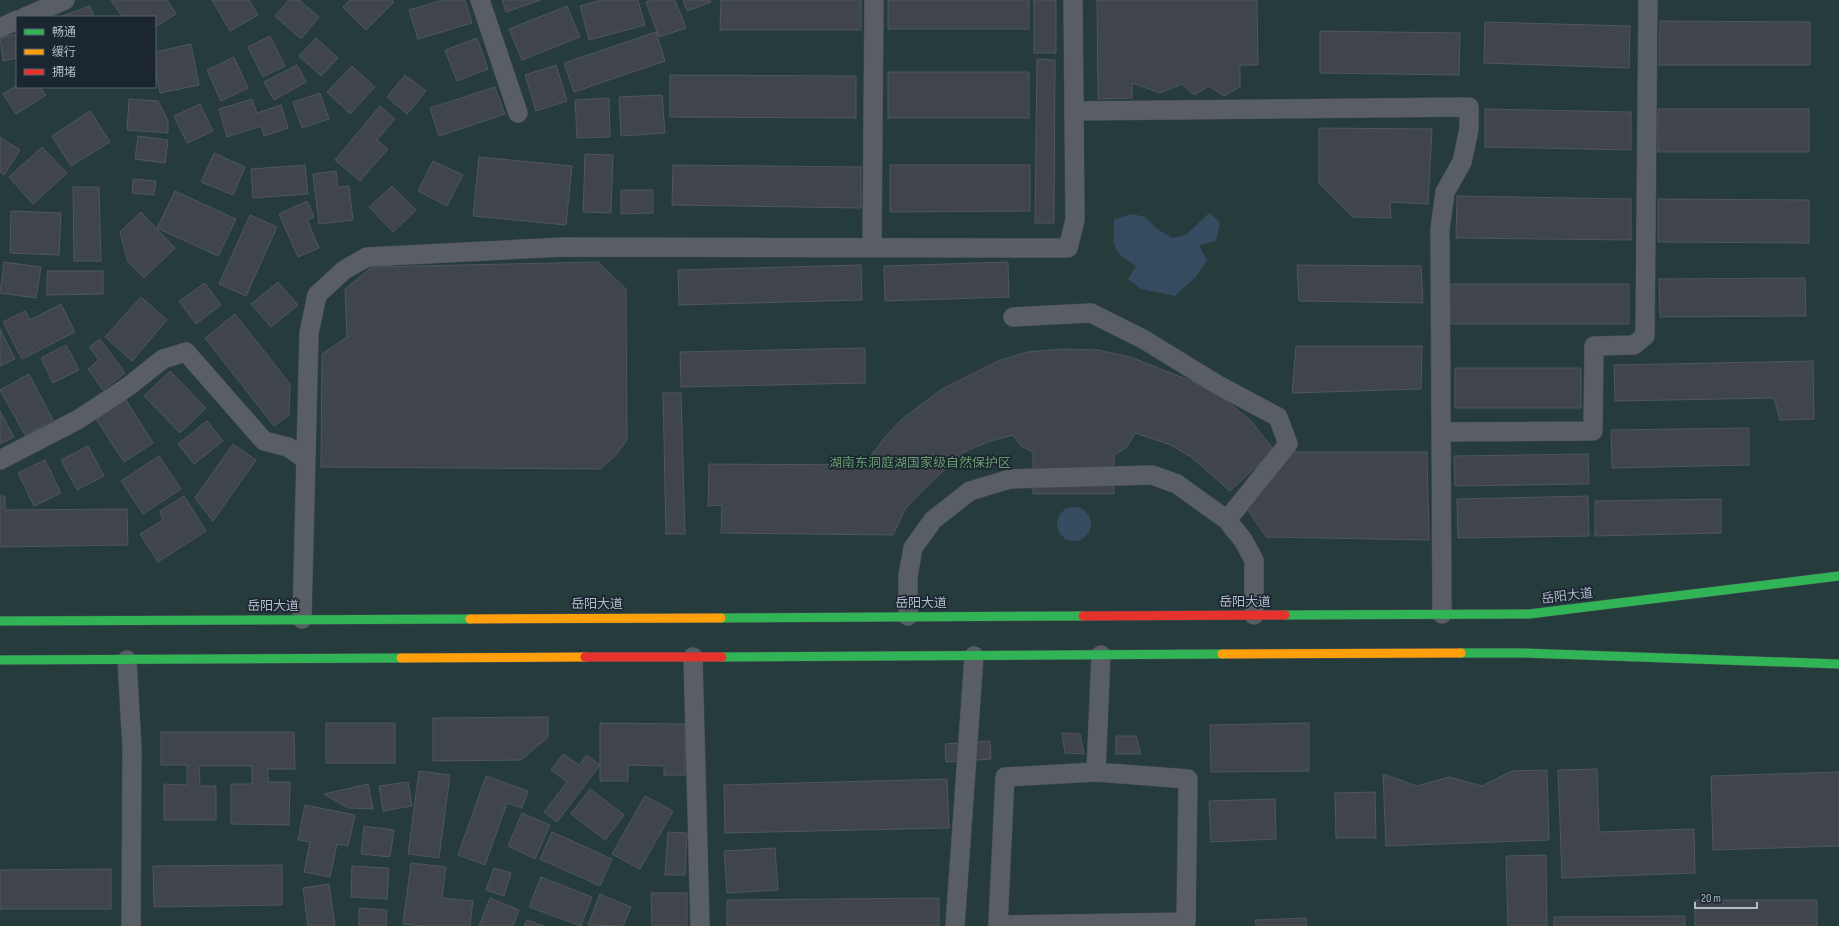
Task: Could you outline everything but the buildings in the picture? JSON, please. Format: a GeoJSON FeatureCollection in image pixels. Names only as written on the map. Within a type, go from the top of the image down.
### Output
{"type":"FeatureCollection","features":[{"type":"Feature","properties":{"kind":"main road","name":"岳阳大道"},"geometry":{"type":"LineString","coordinates":[[0,621],[1529,614],[1839,576]]}},
{"type":"Feature","properties":{"kind":"main road"},"geometry":{"type":"LineString","coordinates":[[0,660],[1524,653],[1839,664]]}},
{"type":"Feature","properties":{"kind":"street"},"geometry":{"type":"LineString","coordinates":[[27,16],[65,0]]}},
{"type":"Feature","properties":{"kind":"street"},"geometry":{"type":"LineString","coordinates":[[480,0],[518,113]]}},
{"type":"Feature","properties":{"kind":"street"},"geometry":{"type":"LineString","coordinates":[[872,247],[874,0]]}},
{"type":"Feature","properties":{"kind":"street"},"geometry":{"type":"LineString","coordinates":[[302,619],[309,333],[317,295],[344,270],[367,257],[564,247],[1068,248],[1075,220],[1073,0]]}},
{"type":"Feature","properties":{"kind":"street"},"geometry":{"type":"LineString","coordinates":[[1441,432],[1593,431],[1594,346],[1634,345],[1646,336],[1648,0]]}},
{"type":"Feature","properties":{"kind":"street"},"geometry":{"type":"LineString","coordinates":[[0,28],[16,20]]}},
{"type":"Feature","properties":{"kind":"street"},"geometry":{"type":"LineString","coordinates":[[1074,111],[1469,107],[1469,129],[1462,162],[1445,192],[1440,229],[1442,614]]}},
{"type":"Feature","properties":{"kind":"street"},"geometry":{"type":"LineString","coordinates":[[1013,317],[1091,313],[1143,339],[1218,385],[1278,417],[1288,444],[1227,520]]}},
{"type":"Feature","properties":{"kind":"street"},"geometry":{"type":"LineString","coordinates":[[0,460],[79,419],[129,386],[163,359],[186,352],[264,441],[288,447],[305,459]]}},
{"type":"Feature","properties":{"kind":"street"},"geometry":{"type":"LineString","coordinates":[[908,616],[908,576],[913,548],[933,520],[970,492],[1010,479],[1152,476],[1177,484],[1227,520],[1243,540],[1254,560],[1254,615]]}},
{"type":"Feature","properties":{"kind":"street"},"geometry":{"type":"LineString","coordinates":[[1096,772],[1101,655]]}},
{"type":"Feature","properties":{"kind":"street"},"geometry":{"type":"LineString","coordinates":[[955,926],[974,656]]}},
{"type":"Feature","properties":{"kind":"street"},"geometry":{"type":"LineString","coordinates":[[693,657],[700,926]]}},
{"type":"Feature","properties":{"kind":"street"},"geometry":{"type":"LineString","coordinates":[[127,660],[132,749],[131,926]]}},
{"type":"Feature","properties":{"kind":"street"},"geometry":{"type":"LineString","coordinates":[[1096,772],[1188,779],[1186,922],[998,925],[1005,778],[1096,772]]}},
{"type":"Feature","properties":{"kind":"green space","name":"湖南东洞庭湖国家级自然保护区"},"geometry":{"type":"Polygon","coordinates":[[[0,0],[1839,0],[1839,926],[0,926],[0,0]]]}},
{"type":"Feature","properties":{"kind":"water"},"geometry":{"type":"Polygon","coordinates":[[[1209,213],[1220,222],[1216,241],[1199,245],[1207,260],[1196,277],[1175,296],[1141,289],[1128,279],[1136,266],[1122,256],[1115,247],[1114,219],[1132,214],[1146,217],[1156,228],[1172,238],[1186,235],[1209,213]]]}},
{"type":"Feature","properties":{"kind":"water"},"geometry":{"type":"Polygon","coordinates":[[[1071,507],[1077,507],[1086,512],[1090,518],[1090,530],[1086,536],[1077,541],[1071,541],[1062,536],[1057,527],[1057,521],[1062,512],[1071,507]]]}},
{"type":"Feature","properties":{"kind":"traffic: fast"},"geometry":{"type":"LineString","coordinates":[[1285,615],[1529,614],[1839,576]]}},
{"type":"Feature","properties":{"kind":"traffic: fast"},"geometry":{"type":"LineString","coordinates":[[721,618],[1083,616]]}},
{"type":"Feature","properties":{"kind":"traffic: fast"},"geometry":{"type":"LineString","coordinates":[[0,621],[470,619]]}},
{"type":"Feature","properties":{"kind":"traffic: fast"},"geometry":{"type":"LineString","coordinates":[[1461,653],[1524,653],[1839,664]]}},
{"type":"Feature","properties":{"kind":"traffic: fast"},"geometry":{"type":"LineString","coordinates":[[722,657],[1222,654]]}},
{"type":"Feature","properties":{"kind":"traffic: fast"},"geometry":{"type":"LineString","coordinates":[[0,660],[401,658]]}},
{"type":"Feature","properties":{"kind":"traffic: slow"},"geometry":{"type":"LineString","coordinates":[[470,619],[721,618]]}},
{"type":"Feature","properties":{"kind":"traffic: slow"},"geometry":{"type":"LineString","coordinates":[[1222,654],[1461,653]]}},
{"type":"Feature","properties":{"kind":"traffic: slow"},"geometry":{"type":"LineString","coordinates":[[401,658],[585,657]]}},
{"type":"Feature","properties":{"kind":"traffic: jam"},"geometry":{"type":"LineString","coordinates":[[1083,616],[1285,615]]}},
{"type":"Feature","properties":{"kind":"traffic: jam"},"geometry":{"type":"LineString","coordinates":[[585,657],[722,657]]}}]}
